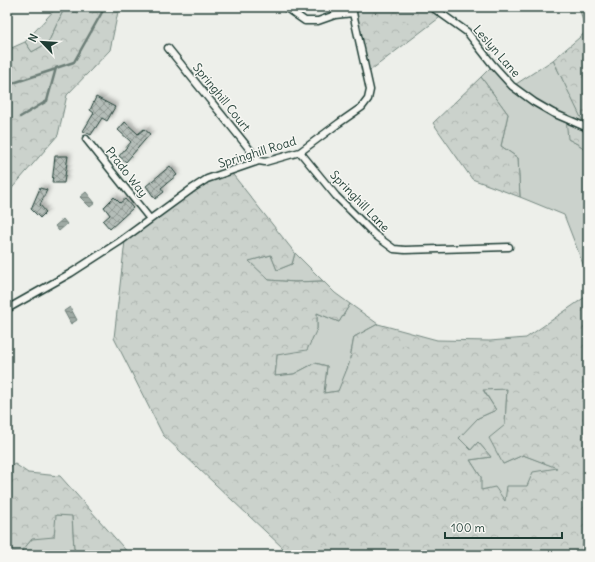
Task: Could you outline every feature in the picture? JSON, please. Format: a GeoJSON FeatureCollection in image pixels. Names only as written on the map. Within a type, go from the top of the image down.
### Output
{"type":"FeatureCollection","features":[{"type":"Feature","properties":{"kind":"street"},"geometry":{"type":"LineString","coordinates":[[285,7],[305,21],[318,21],[335,14],[354,10]]}},
{"type":"Feature","properties":{"kind":"street","name":"Leslyn Lane"},"geometry":{"type":"LineString","coordinates":[[432,7],[467,32],[512,86],[534,102],[553,113],[588,128]]}},
{"type":"Feature","properties":{"kind":"street","name":"Springhill Road"},"geometry":{"type":"LineString","coordinates":[[7,309],[71,273],[207,179],[259,161],[265,162],[300,152],[362,108],[368,100],[370,90],[354,10]]}},
{"type":"Feature","properties":{"kind":"street","name":"Springhill Court"},"geometry":{"type":"LineString","coordinates":[[168,48],[259,161]]}},
{"type":"Feature","properties":{"kind":"street","name":"Prado Way"},"geometry":{"type":"LineString","coordinates":[[86,138],[150,219]]}},
{"type":"Feature","properties":{"kind":"street","name":"Springhill Lane"},"geometry":{"type":"LineString","coordinates":[[300,152],[336,196],[376,235],[394,249],[509,247]]}},
{"type":"Feature","properties":{"kind":"green space"},"geometry":{"type":"Polygon","coordinates":[[[57,7],[65,7],[48,43],[32,52],[25,42],[57,7]]]}},
{"type":"Feature","properties":{"kind":"green space"},"geometry":{"type":"Polygon","coordinates":[[[65,7],[119,7],[110,50],[67,95],[58,135],[7,194],[7,50],[25,42],[32,52],[48,43],[65,7]]]}},
{"type":"Feature","properties":{"kind":"green space"},"geometry":{"type":"Polygon","coordinates":[[[354,7],[432,7],[443,15],[367,73],[354,7]]]}},
{"type":"Feature","properties":{"kind":"green space"},"geometry":{"type":"Polygon","coordinates":[[[579,7],[588,7],[588,121],[586,126],[588,128],[588,155],[581,146],[568,139],[566,118],[585,126],[553,60],[586,32],[579,7]]]}},
{"type":"Feature","properties":{"kind":"green space"},"geometry":{"type":"Polygon","coordinates":[[[553,60],[586,126],[568,139],[581,146],[588,155],[588,277],[564,215],[520,197],[518,158],[501,146],[508,114],[481,77],[493,65],[513,86],[553,60]]]}},
{"type":"Feature","properties":{"kind":"green space"},"geometry":{"type":"Polygon","coordinates":[[[481,77],[508,114],[501,146],[518,158],[520,197],[472,179],[433,123],[481,77]]]}},
{"type":"Feature","properties":{"kind":"green space"},"geometry":{"type":"Polygon","coordinates":[[[230,171],[295,253],[292,264],[277,270],[271,255],[249,261],[269,280],[295,282],[323,281],[335,293],[350,304],[339,322],[317,313],[317,329],[307,350],[277,355],[275,376],[294,374],[315,363],[327,366],[324,393],[338,391],[349,364],[354,337],[378,324],[437,340],[490,341],[526,338],[588,295],[588,555],[276,555],[283,548],[163,435],[114,338],[126,232],[150,219],[193,188],[230,171]],[[507,389],[483,390],[496,410],[478,418],[459,438],[471,450],[478,442],[491,457],[470,460],[481,477],[481,490],[495,487],[505,501],[507,486],[527,486],[533,472],[557,468],[523,455],[503,464],[489,438],[505,425],[507,389]]]}},
{"type":"Feature","properties":{"kind":"green space"},"geometry":{"type":"Polygon","coordinates":[[[295,253],[323,281],[295,282],[269,280],[248,261],[271,255],[277,270],[292,264],[295,253]]]}},
{"type":"Feature","properties":{"kind":"green space"},"geometry":{"type":"Polygon","coordinates":[[[350,304],[378,324],[354,337],[349,364],[339,391],[324,393],[327,366],[315,363],[294,374],[275,376],[277,355],[317,329],[317,313],[339,322],[350,304]]]}},
{"type":"Feature","properties":{"kind":"green space"},"geometry":{"type":"Polygon","coordinates":[[[483,389],[507,389],[503,464],[523,455],[558,468],[527,486],[505,502],[480,491],[481,477],[470,460],[491,457],[478,442],[471,450],[458,438],[478,418],[496,410],[483,389]]]}},
{"type":"Feature","properties":{"kind":"green space"},"geometry":{"type":"Polygon","coordinates":[[[15,464],[28,473],[60,476],[130,555],[77,555],[74,548],[72,516],[56,515],[54,537],[32,539],[22,551],[31,555],[7,555],[7,468],[15,464]]]}},
{"type":"Feature","properties":{"kind":"green space"},"geometry":{"type":"Polygon","coordinates":[[[56,515],[72,515],[74,548],[77,555],[31,555],[22,551],[32,539],[56,515]]]}},
{"type":"Feature","properties":{"kind":"shaded area"},"geometry":{"type":"Polygon","coordinates":[[[86,192],[95,203],[90,207],[80,197],[86,192]]]}},
{"type":"Feature","properties":{"kind":"shaded area"},"geometry":{"type":"Polygon","coordinates":[[[63,219],[67,224],[59,231],[55,226],[63,219]]]}},
{"type":"Feature","properties":{"kind":"shaded area"},"geometry":{"type":"Polygon","coordinates":[[[70,307],[77,320],[71,324],[64,311],[70,307]]]}},
{"type":"Feature","properties":{"kind":"building"},"geometry":{"type":"Polygon","coordinates":[[[96,97],[115,107],[107,121],[102,118],[91,135],[83,131],[94,113],[90,110],[96,97]]]}},
{"type":"Feature","properties":{"kind":"building"},"geometry":{"type":"Polygon","coordinates":[[[125,122],[138,134],[144,129],[150,134],[126,162],[119,156],[131,142],[118,130],[125,122]]]}},
{"type":"Feature","properties":{"kind":"building"},"geometry":{"type":"Polygon","coordinates":[[[55,156],[68,156],[64,183],[52,183],[55,156]]]}},
{"type":"Feature","properties":{"kind":"building"},"geometry":{"type":"Polygon","coordinates":[[[170,166],[177,175],[161,188],[164,192],[155,199],[146,186],[170,166]]]}},
{"type":"Feature","properties":{"kind":"building"},"geometry":{"type":"Polygon","coordinates":[[[40,188],[47,190],[40,205],[46,212],[40,218],[31,209],[40,188]]]}},
{"type":"Feature","properties":{"kind":"building"},"geometry":{"type":"Polygon","coordinates":[[[114,197],[120,203],[125,199],[133,208],[110,229],[103,221],[110,215],[104,207],[114,197]]]}},
{"type":"Feature","properties":{"kind":"waterway"},"geometry":{"type":"LineString","coordinates":[[20,117],[47,101],[56,68],[74,62],[105,7]]}},
{"type":"Feature","properties":{"kind":"waterway"},"geometry":{"type":"LineString","coordinates":[[7,85],[56,69]]}}]}
